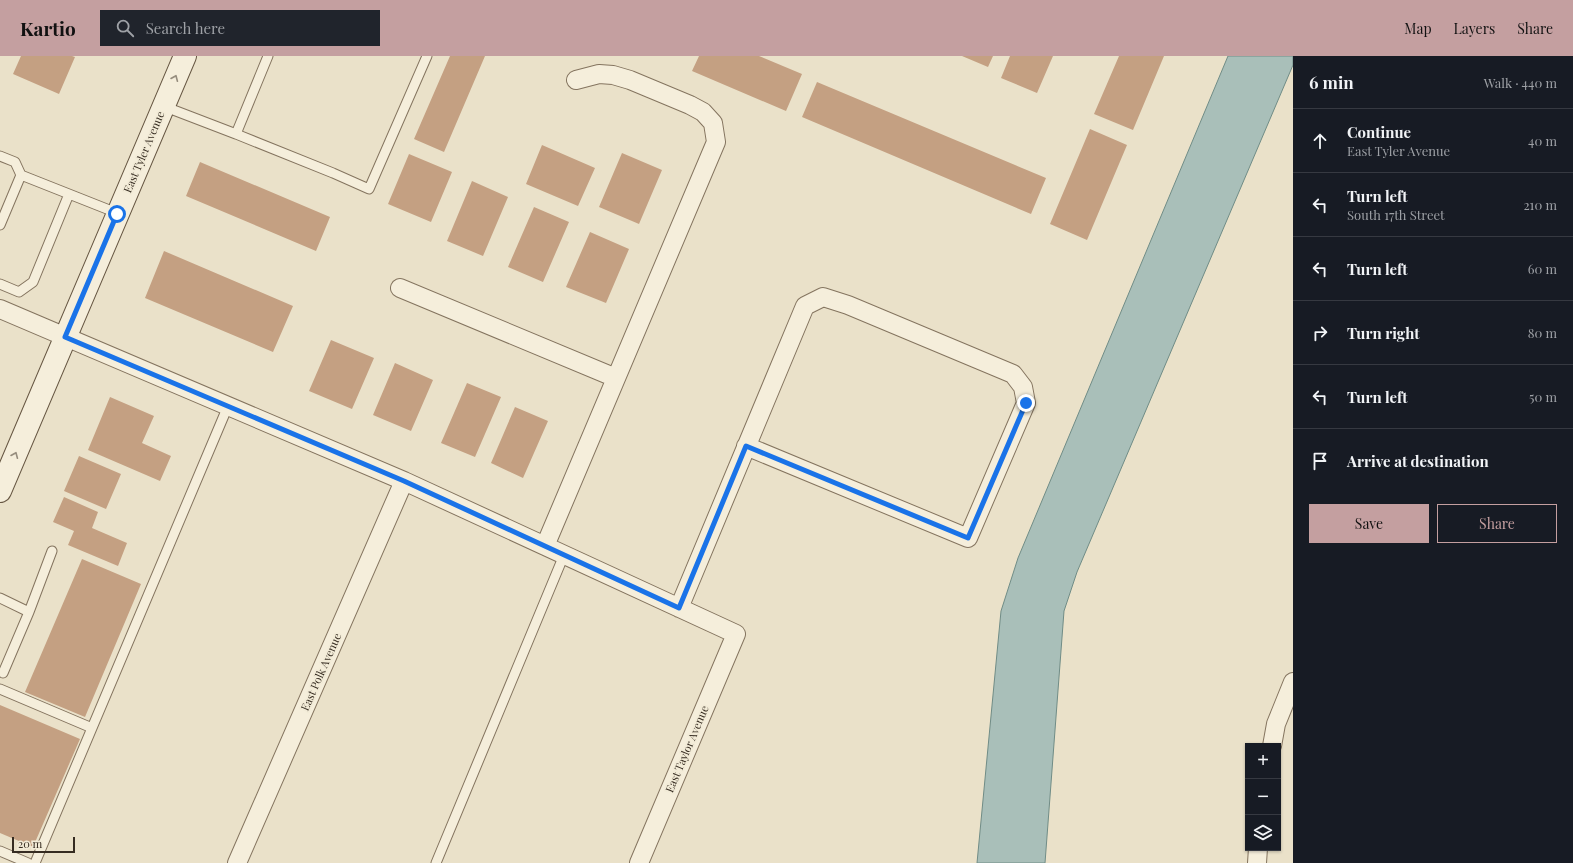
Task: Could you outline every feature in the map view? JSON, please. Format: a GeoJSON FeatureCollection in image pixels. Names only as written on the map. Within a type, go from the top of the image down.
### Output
{"type":"FeatureCollection","features":[{"type":"Feature","properties":{"kind":"main road","name":"East Tyler Avenue"},"geometry":{"type":"LineString","coordinates":[[0,491],[185,56]]}},
{"type":"Feature","properties":{"kind":"street"},"geometry":{"type":"LineString","coordinates":[[545,546],[716,142],[713,123],[703,112],[690,105],[630,80],[613,75],[599,74],[576,80]]}},
{"type":"Feature","properties":{"kind":"street"},"geometry":{"type":"LineString","coordinates":[[400,288],[616,378]]}},
{"type":"Feature","properties":{"kind":"street"},"geometry":{"type":"LineString","coordinates":[[0,309],[404,481],[679,608],[746,446],[805,306],[823,297],[848,304],[1013,374],[1024,386],[1026,403],[968,538],[746,446]]}},
{"type":"Feature","properties":{"kind":"street","name":"East Polk Avenue"},"geometry":{"type":"LineString","coordinates":[[237,863],[404,481]]}},
{"type":"Feature","properties":{"kind":"street","name":"East Taylor Avenue"},"geometry":{"type":"LineString","coordinates":[[639,863],[736,634],[679,608]]}},
{"type":"Feature","properties":{"kind":"street"},"geometry":{"type":"LineString","coordinates":[[1273,743],[1276,724],[1293,682]]}},
{"type":"Feature","properties":{"kind":"street"},"geometry":{"type":"LineString","coordinates":[[1257,863],[1258,851]]}},
{"type":"Feature","properties":{"kind":"lane"},"geometry":{"type":"LineString","coordinates":[[236,134],[268,56]]}},
{"type":"Feature","properties":{"kind":"lane"},"geometry":{"type":"LineString","coordinates":[[163,106],[333,173],[368,189],[427,56]]}},
{"type":"Feature","properties":{"kind":"lane"},"geometry":{"type":"LineString","coordinates":[[0,156],[16,162],[21,175],[0,225]]}},
{"type":"Feature","properties":{"kind":"lane"},"geometry":{"type":"LineString","coordinates":[[21,175],[117,214]]}},
{"type":"Feature","properties":{"kind":"lane"},"geometry":{"type":"LineString","coordinates":[[0,284],[19,292],[33,282],[69,194]]}},
{"type":"Feature","properties":{"kind":"lane"},"geometry":{"type":"LineString","coordinates":[[35,863],[228,406]]}},
{"type":"Feature","properties":{"kind":"lane"},"geometry":{"type":"LineString","coordinates":[[3,672],[29,612],[52,550]]}},
{"type":"Feature","properties":{"kind":"lane"},"geometry":{"type":"LineString","coordinates":[[436,863],[564,555]]}},
{"type":"Feature","properties":{"kind":"lane"},"geometry":{"type":"LineString","coordinates":[[0,598],[29,612]]}},
{"type":"Feature","properties":{"kind":"lane"},"geometry":{"type":"LineString","coordinates":[[0,689],[92,728]]}},
{"type":"Feature","properties":{"kind":"lane"},"geometry":{"type":"LineString","coordinates":[[0,851],[28,863]]}},
{"type":"Feature","properties":{"kind":"water"},"geometry":{"type":"Polygon","coordinates":[[[1228,56],[1293,56],[1293,65],[1077,572],[1064,611],[1045,863],[977,863],[1001,611],[1018,558],[1228,56]]]}},
{"type":"Feature","properties":{"kind":"building"},"geometry":{"type":"Polygon","coordinates":[[[21,56],[75,57],[59,94],[13,74],[21,56]]]}},
{"type":"Feature","properties":{"kind":"building"},"geometry":{"type":"Polygon","coordinates":[[[450,56],[485,56],[444,152],[414,139],[450,56]]]}},
{"type":"Feature","properties":{"kind":"building"},"geometry":{"type":"Polygon","coordinates":[[[699,56],[759,56],[802,74],[786,111],[692,71],[699,56]]]}},
{"type":"Feature","properties":{"kind":"building"},"geometry":{"type":"Polygon","coordinates":[[[962,56],[993,56],[988,67],[962,56]]]}},
{"type":"Feature","properties":{"kind":"building"},"geometry":{"type":"Polygon","coordinates":[[[1010,56],[1053,56],[1037,93],[1001,78],[1010,56]]]}},
{"type":"Feature","properties":{"kind":"building"},"geometry":{"type":"Polygon","coordinates":[[[1119,56],[1164,56],[1133,130],[1094,114],[1119,56]]]}},
{"type":"Feature","properties":{"kind":"building"},"geometry":{"type":"Polygon","coordinates":[[[817,82],[1046,178],[1031,214],[802,117],[817,82]]]}},
{"type":"Feature","properties":{"kind":"building"},"geometry":{"type":"Polygon","coordinates":[[[1090,129],[1127,145],[1087,240],[1050,224],[1090,129]]]}},
{"type":"Feature","properties":{"kind":"building"},"geometry":{"type":"Polygon","coordinates":[[[542,145],[595,168],[578,206],[526,184],[542,145]]]}},
{"type":"Feature","properties":{"kind":"building"},"geometry":{"type":"Polygon","coordinates":[[[622,153],[662,170],[639,224],[599,207],[622,153]]]}},
{"type":"Feature","properties":{"kind":"building"},"geometry":{"type":"Polygon","coordinates":[[[409,154],[452,172],[431,222],[388,204],[409,154]]]}},
{"type":"Feature","properties":{"kind":"building"},"geometry":{"type":"Polygon","coordinates":[[[200,162],[330,217],[316,251],[186,196],[200,162]]]}},
{"type":"Feature","properties":{"kind":"building"},"geometry":{"type":"Polygon","coordinates":[[[472,181],[508,197],[483,256],[447,241],[472,181]]]}},
{"type":"Feature","properties":{"kind":"building"},"geometry":{"type":"Polygon","coordinates":[[[534,207],[569,222],[543,282],[508,267],[534,207]]]}},
{"type":"Feature","properties":{"kind":"building"},"geometry":{"type":"Polygon","coordinates":[[[590,232],[629,249],[606,303],[566,287],[590,232]]]}},
{"type":"Feature","properties":{"kind":"building"},"geometry":{"type":"Polygon","coordinates":[[[164,251],[293,306],[273,352],[145,298],[164,251]]]}},
{"type":"Feature","properties":{"kind":"building"},"geometry":{"type":"Polygon","coordinates":[[[331,340],[374,358],[352,409],[309,391],[331,340]]]}},
{"type":"Feature","properties":{"kind":"building"},"geometry":{"type":"Polygon","coordinates":[[[395,363],[433,380],[411,431],[373,415],[395,363]]]}},
{"type":"Feature","properties":{"kind":"building"},"geometry":{"type":"Polygon","coordinates":[[[467,383],[501,397],[475,457],[441,443],[467,383]]]}},
{"type":"Feature","properties":{"kind":"building"},"geometry":{"type":"Polygon","coordinates":[[[110,397],[154,416],[142,443],[171,456],[160,481],[88,450],[110,397]]]}},
{"type":"Feature","properties":{"kind":"building"},"geometry":{"type":"Polygon","coordinates":[[[515,407],[548,421],[523,478],[491,463],[515,407]]]}},
{"type":"Feature","properties":{"kind":"building"},"geometry":{"type":"Polygon","coordinates":[[[79,456],[121,474],[106,509],[64,491],[79,456]]]}},
{"type":"Feature","properties":{"kind":"building"},"geometry":{"type":"Polygon","coordinates":[[[64,497],[98,512],[92,528],[127,543],[118,566],[68,545],[74,531],[53,522],[64,497]]]}},
{"type":"Feature","properties":{"kind":"building"},"geometry":{"type":"Polygon","coordinates":[[[82,559],[141,584],[85,717],[25,692],[82,559]]]}},
{"type":"Feature","properties":{"kind":"building"},"geometry":{"type":"Polygon","coordinates":[[[0,705],[80,739],[33,847],[0,833],[0,705]]]}},
{"type":"Feature","properties":{"kind":"route"},"geometry":{"type":"LineString","coordinates":[[117,214],[65,337],[404,481],[679,608],[746,446],[968,538],[1026,403]]}}]}
